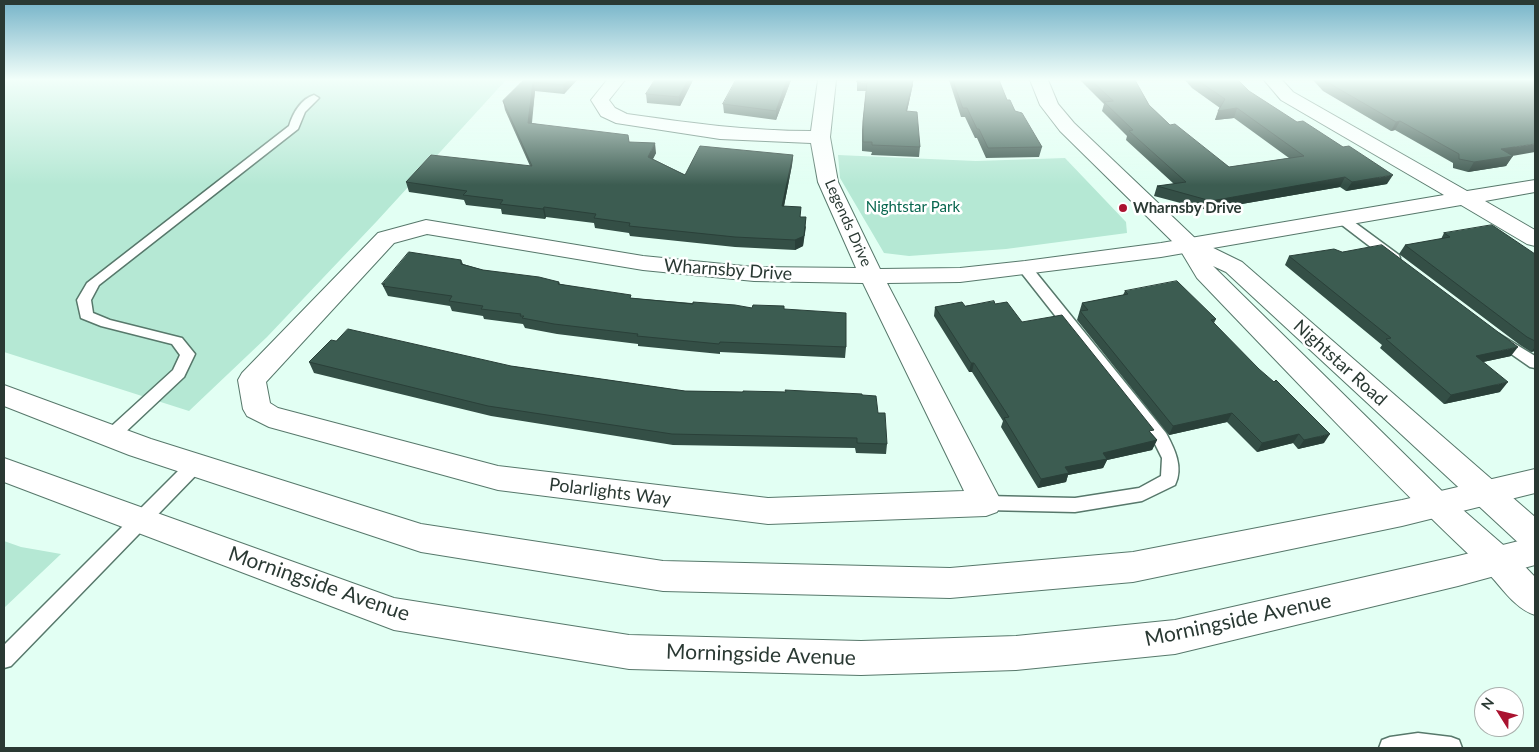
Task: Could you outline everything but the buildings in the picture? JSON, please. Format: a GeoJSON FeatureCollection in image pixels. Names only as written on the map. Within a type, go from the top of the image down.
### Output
{"type":"FeatureCollection","features":[{"type":"Feature","properties":{"kind":"street"},"geometry":{"type":"LineString","coordinates":[[615,115],[623,119],[720,133],[820,137]]}},
{"type":"Feature","properties":{"kind":"street","name":"Legends Drive"},"geometry":{"type":"LineString","coordinates":[[823,115],[820,137],[828,182],[872,276]]}},
{"type":"Feature","properties":{"kind":"street","name":"Nightstar Road"},"geometry":{"type":"LineString","coordinates":[[1058,115],[1067,127],[1189,245],[1205,273],[1436,505],[1496,560],[1535,600]]}},
{"type":"Feature","properties":{"kind":"street"},"geometry":{"type":"LineString","coordinates":[[1320,115],[1535,239]]}},
{"type":"Feature","properties":{"kind":"street","name":"Wharnsby Drive"},"geometry":{"type":"LineString","coordinates":[[426,226],[643,263],[754,274],[960,275],[1025,268],[1189,245],[1535,186]]}},
{"type":"Feature","properties":{"kind":"street","name":"Polarlights Way"},"geometry":{"type":"LineString","coordinates":[[426,226],[386,238],[252,380],[257,409],[270,416],[508,480],[768,511],[986,503]]}},
{"type":"Feature","properties":{"kind":"street","name":"Nightstar Road"},"geometry":{"type":"LineString","coordinates":[[1189,245],[1234,267],[1535,536]]}},
{"type":"Feature","properties":{"kind":"street"},"geometry":{"type":"LineString","coordinates":[[872,276],[986,503]]}},
{"type":"Feature","properties":{"kind":"street"},"geometry":{"type":"LineString","coordinates":[[4,395],[111,436],[420,538],[663,576],[950,583],[1132,567],[1436,505],[1535,481]]}},
{"type":"Feature","properties":{"kind":"street","name":"Morningside Avenue"},"geometry":{"type":"LineString","coordinates":[[4,470],[394,614],[629,652],[861,658],[1016,653],[1175,637],[1535,551]]}},
{"type":"Feature","properties":{"kind":"lane"},"geometry":{"type":"LineString","coordinates":[[111,436],[179,373],[188,354],[177,341],[106,323],[86,315],[84,300],[94,283],[294,127],[298,115]]}},
{"type":"Feature","properties":{"kind":"lane"},"geometry":{"type":"LineString","coordinates":[[1342,219],[1404,266]]}},
{"type":"Feature","properties":{"kind":"lane"},"geometry":{"type":"LineString","coordinates":[[986,503],[1075,505],[1142,494],[1169,480],[1170,458],[1160,437],[1025,268]]}},
{"type":"Feature","properties":{"kind":"lane"},"geometry":{"type":"LineString","coordinates":[[1491,332],[1535,363]]}},
{"type":"Feature","properties":{"kind":"lane"},"geometry":{"type":"LineString","coordinates":[[4,659],[138,521],[196,465]]}},
{"type":"Feature","properties":{"kind":"lane"},"geometry":{"type":"LineString","coordinates":[[1390,748],[1418,744],[1451,748]]}},
{"type":"Feature","properties":{"kind":"green space"},"geometry":{"type":"Polygon","coordinates":[[[4,115],[474,115],[267,337],[189,411],[4,352],[4,115]]]}},
{"type":"Feature","properties":{"kind":"green space","name":"Nightstar Park"},"geometry":{"type":"Polygon","coordinates":[[[838,155],[976,161],[1065,158],[1126,222],[1127,233],[1006,249],[909,256],[884,253],[840,178],[838,155]]]}},
{"type":"Feature","properties":{"kind":"green space"},"geometry":{"type":"Polygon","coordinates":[[[4,541],[21,547],[61,554],[4,608],[4,541]]]}},
{"type":"Feature","properties":{"kind":"place","name":"Wharnsby Drive"},"geometry":{"type":"Point","coordinates":[1123,208]}}]}
